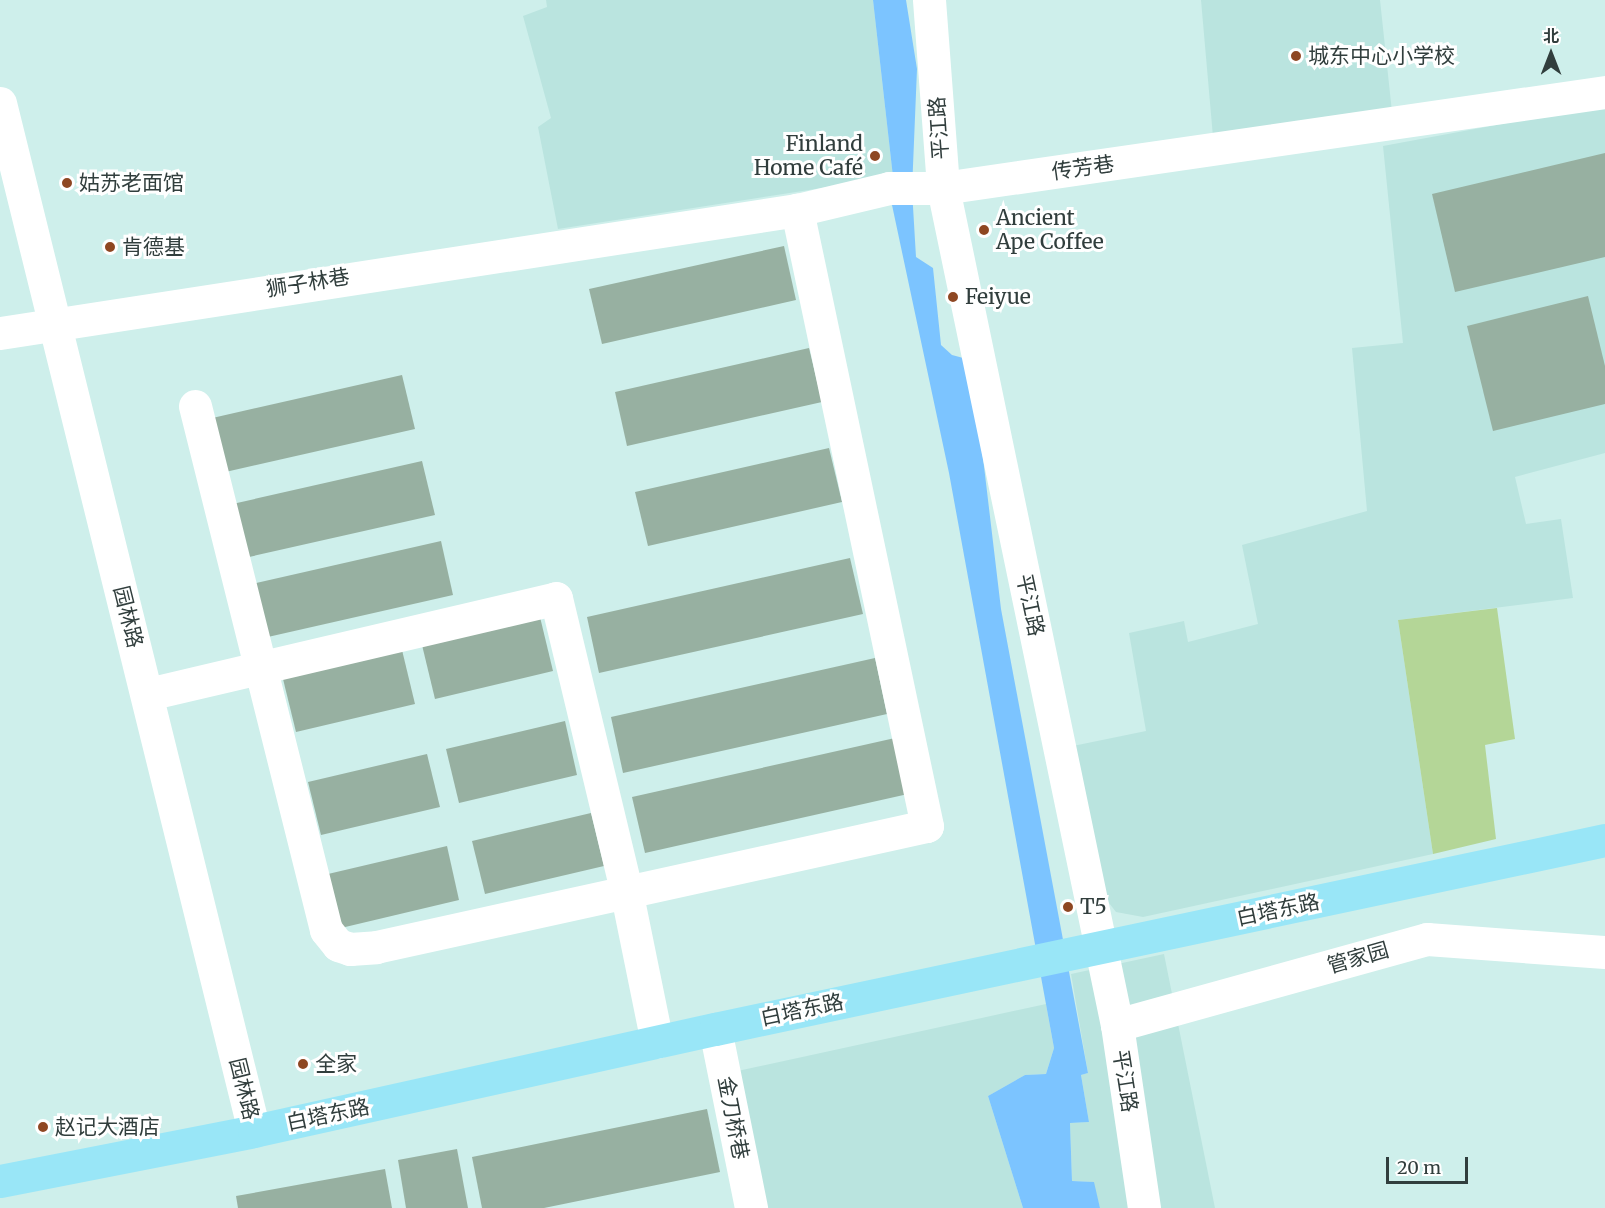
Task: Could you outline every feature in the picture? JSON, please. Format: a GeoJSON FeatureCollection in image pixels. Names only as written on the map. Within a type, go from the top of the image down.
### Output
{"type":"FeatureCollection","features":[{"type":"Feature","properties":{"kind":"main road","name":"白塔东路"},"geometry":{"type":"LineString","coordinates":[[0,1181],[254,1131],[715,1029],[1605,840]]}},
{"type":"Feature","properties":{"kind":"street","name":"平江路"},"geometry":{"type":"LineString","coordinates":[[929,0],[916,188],[1093,950],[1117,1025],[1144,1208]]}},
{"type":"Feature","properties":{"kind":"street","name":"传芳巷"},"geometry":{"type":"LineString","coordinates":[[562,245],[797,210],[916,188],[1605,92]]}},
{"type":"Feature","properties":{"kind":"street","name":"园林路"},"geometry":{"type":"LineString","coordinates":[[0,103],[148,694],[254,1131]]}},
{"type":"Feature","properties":{"kind":"street"},"geometry":{"type":"LineString","coordinates":[[195,406],[326,930],[333,942],[350,949],[376,947],[626,890],[927,826],[797,210]]}},
{"type":"Feature","properties":{"kind":"street","name":"狮子林巷"},"geometry":{"type":"LineString","coordinates":[[0,333],[53,322],[562,245]]}},
{"type":"Feature","properties":{"kind":"street"},"geometry":{"type":"LineString","coordinates":[[148,694],[556,597],[626,890],[657,1042]]}},
{"type":"Feature","properties":{"kind":"street","name":"管家园"},"geometry":{"type":"LineString","coordinates":[[1117,1025],[1427,939],[1605,952]]}},
{"type":"Feature","properties":{"kind":"street","name":"金刀桥巷"},"geometry":{"type":"LineString","coordinates":[[715,1029],[751,1208]]}},
{"type":"Feature","properties":{"kind":"shaded area"},"geometry":{"type":"Polygon","coordinates":[[[546,0],[873,0],[893,177],[558,229],[538,127],[551,118],[523,16],[547,7],[546,0]]]}},
{"type":"Feature","properties":{"kind":"shaded area","name":"城东中心小学校"},"geometry":{"type":"Polygon","coordinates":[[[1201,0],[1380,0],[1392,112],[1213,137],[1201,0]]]}},
{"type":"Feature","properties":{"kind":"shaded area"},"geometry":{"type":"Polygon","coordinates":[[[1605,105],[1605,453],[1515,477],[1526,524],[1561,519],[1573,598],[1398,620],[1433,854],[1143,917],[1116,912],[1102,894],[1068,747],[1146,731],[1129,633],[1184,621],[1188,642],[1258,624],[1242,545],[1367,511],[1352,348],[1403,343],[1383,146],[1605,105]]]}},
{"type":"Feature","properties":{"kind":"shaded area"},"geometry":{"type":"Polygon","coordinates":[[[1164,954],[1215,1208],[1100,1208],[1093,1182],[1072,1181],[1070,1123],[1089,1122],[1081,1075],[1088,1073],[1071,974],[1164,954]]]}},
{"type":"Feature","properties":{"kind":"shaded area"},"geometry":{"type":"Polygon","coordinates":[[[1046,1004],[1054,1048],[1046,1074],[1025,1075],[988,1096],[1023,1208],[759,1208],[733,1072],[1046,1004]]]}},
{"type":"Feature","properties":{"kind":"green space"},"geometry":{"type":"Polygon","coordinates":[[[1497,608],[1515,739],[1485,745],[1496,839],[1433,854],[1398,620],[1497,608]]]}},
{"type":"Feature","properties":{"kind":"water"},"geometry":{"type":"Polygon","coordinates":[[[873,0],[906,0],[917,69],[912,190],[916,257],[933,268],[941,345],[952,355],[967,359],[973,374],[1001,609],[1088,1073],[1081,1075],[1089,1122],[1070,1123],[1072,1181],[1094,1182],[1100,1208],[1023,1208],[988,1096],[1025,1075],[1046,1074],[1054,1048],[949,473],[892,205],[893,177],[873,0]]]}},
{"type":"Feature","properties":{"kind":"building"},"geometry":{"type":"Polygon","coordinates":[[[1605,153],[1605,257],[1455,292],[1432,194],[1605,153]]]}},
{"type":"Feature","properties":{"kind":"building"},"geometry":{"type":"Polygon","coordinates":[[[784,246],[796,300],[602,344],[589,289],[784,246]]]}},
{"type":"Feature","properties":{"kind":"building"},"geometry":{"type":"Polygon","coordinates":[[[1588,296],[1605,366],[1605,404],[1493,431],[1467,326],[1588,296]]]}},
{"type":"Feature","properties":{"kind":"building"},"geometry":{"type":"Polygon","coordinates":[[[809,348],[822,402],[627,446],[615,392],[809,348]]]}},
{"type":"Feature","properties":{"kind":"building"},"geometry":{"type":"Polygon","coordinates":[[[402,375],[415,429],[221,473],[208,419],[402,375]]]}},
{"type":"Feature","properties":{"kind":"building"},"geometry":{"type":"Polygon","coordinates":[[[829,448],[842,502],[648,546],[635,492],[829,448]]]}},
{"type":"Feature","properties":{"kind":"building"},"geometry":{"type":"Polygon","coordinates":[[[422,461],[435,515],[240,559],[228,505],[422,461]]]}},
{"type":"Feature","properties":{"kind":"building"},"geometry":{"type":"Polygon","coordinates":[[[441,541],[453,595],[259,639],[247,585],[441,541]]]}},
{"type":"Feature","properties":{"kind":"building"},"geometry":{"type":"Polygon","coordinates":[[[850,558],[863,614],[599,673],[587,617],[850,558]]]}},
{"type":"Feature","properties":{"kind":"building"},"geometry":{"type":"Polygon","coordinates":[[[540,617],[553,671],[435,699],[422,645],[540,617]]]}},
{"type":"Feature","properties":{"kind":"building"},"geometry":{"type":"Polygon","coordinates":[[[402,650],[415,704],[296,732],[283,679],[402,650]]]}},
{"type":"Feature","properties":{"kind":"building"},"geometry":{"type":"Polygon","coordinates":[[[875,658],[887,714],[623,773],[611,717],[875,658]]]}},
{"type":"Feature","properties":{"kind":"building"},"geometry":{"type":"Polygon","coordinates":[[[565,721],[577,775],[459,803],[446,749],[565,721]]]}},
{"type":"Feature","properties":{"kind":"building"},"geometry":{"type":"Polygon","coordinates":[[[895,738],[908,794],[645,853],[632,797],[895,738]]]}},
{"type":"Feature","properties":{"kind":"building"},"geometry":{"type":"Polygon","coordinates":[[[427,754],[440,807],[321,835],[308,782],[427,754]]]}},
{"type":"Feature","properties":{"kind":"building"},"geometry":{"type":"Polygon","coordinates":[[[591,813],[604,866],[485,894],[472,841],[591,813]]]}},
{"type":"Feature","properties":{"kind":"building"},"geometry":{"type":"Polygon","coordinates":[[[447,846],[459,900],[341,928],[328,874],[447,846]]]}},
{"type":"Feature","properties":{"kind":"building"},"geometry":{"type":"Polygon","coordinates":[[[707,1109],[720,1172],[544,1208],[482,1208],[472,1157],[707,1109]]]}},
{"type":"Feature","properties":{"kind":"building"},"geometry":{"type":"Polygon","coordinates":[[[457,1149],[468,1208],[406,1208],[398,1160],[457,1149]]]}},
{"type":"Feature","properties":{"kind":"building"},"geometry":{"type":"Polygon","coordinates":[[[385,1169],[392,1208],[238,1208],[236,1196],[385,1169]]]}},
{"type":"Feature","properties":{"kind":"place","name":"城东中心小学校"},"geometry":{"type":"Point","coordinates":[1296,56]}},
{"type":"Feature","properties":{"kind":"place","name":"Finland Home Café"},"geometry":{"type":"Point","coordinates":[875,156]}},
{"type":"Feature","properties":{"kind":"place","name":"姑苏老面馆"},"geometry":{"type":"Point","coordinates":[67,183]}},
{"type":"Feature","properties":{"kind":"place","name":"Ancient Ape Coffee"},"geometry":{"type":"Point","coordinates":[984,230]}},
{"type":"Feature","properties":{"kind":"place","name":"肯德基"},"geometry":{"type":"Point","coordinates":[110,247]}},
{"type":"Feature","properties":{"kind":"place","name":"Feiyue"},"geometry":{"type":"Point","coordinates":[953,297]}},
{"type":"Feature","properties":{"kind":"place","name":"T5"},"geometry":{"type":"Point","coordinates":[1068,907]}},
{"type":"Feature","properties":{"kind":"place","name":"全家"},"geometry":{"type":"Point","coordinates":[303,1064]}},
{"type":"Feature","properties":{"kind":"place","name":"赵记大酒店"},"geometry":{"type":"Point","coordinates":[43,1127]}}]}
